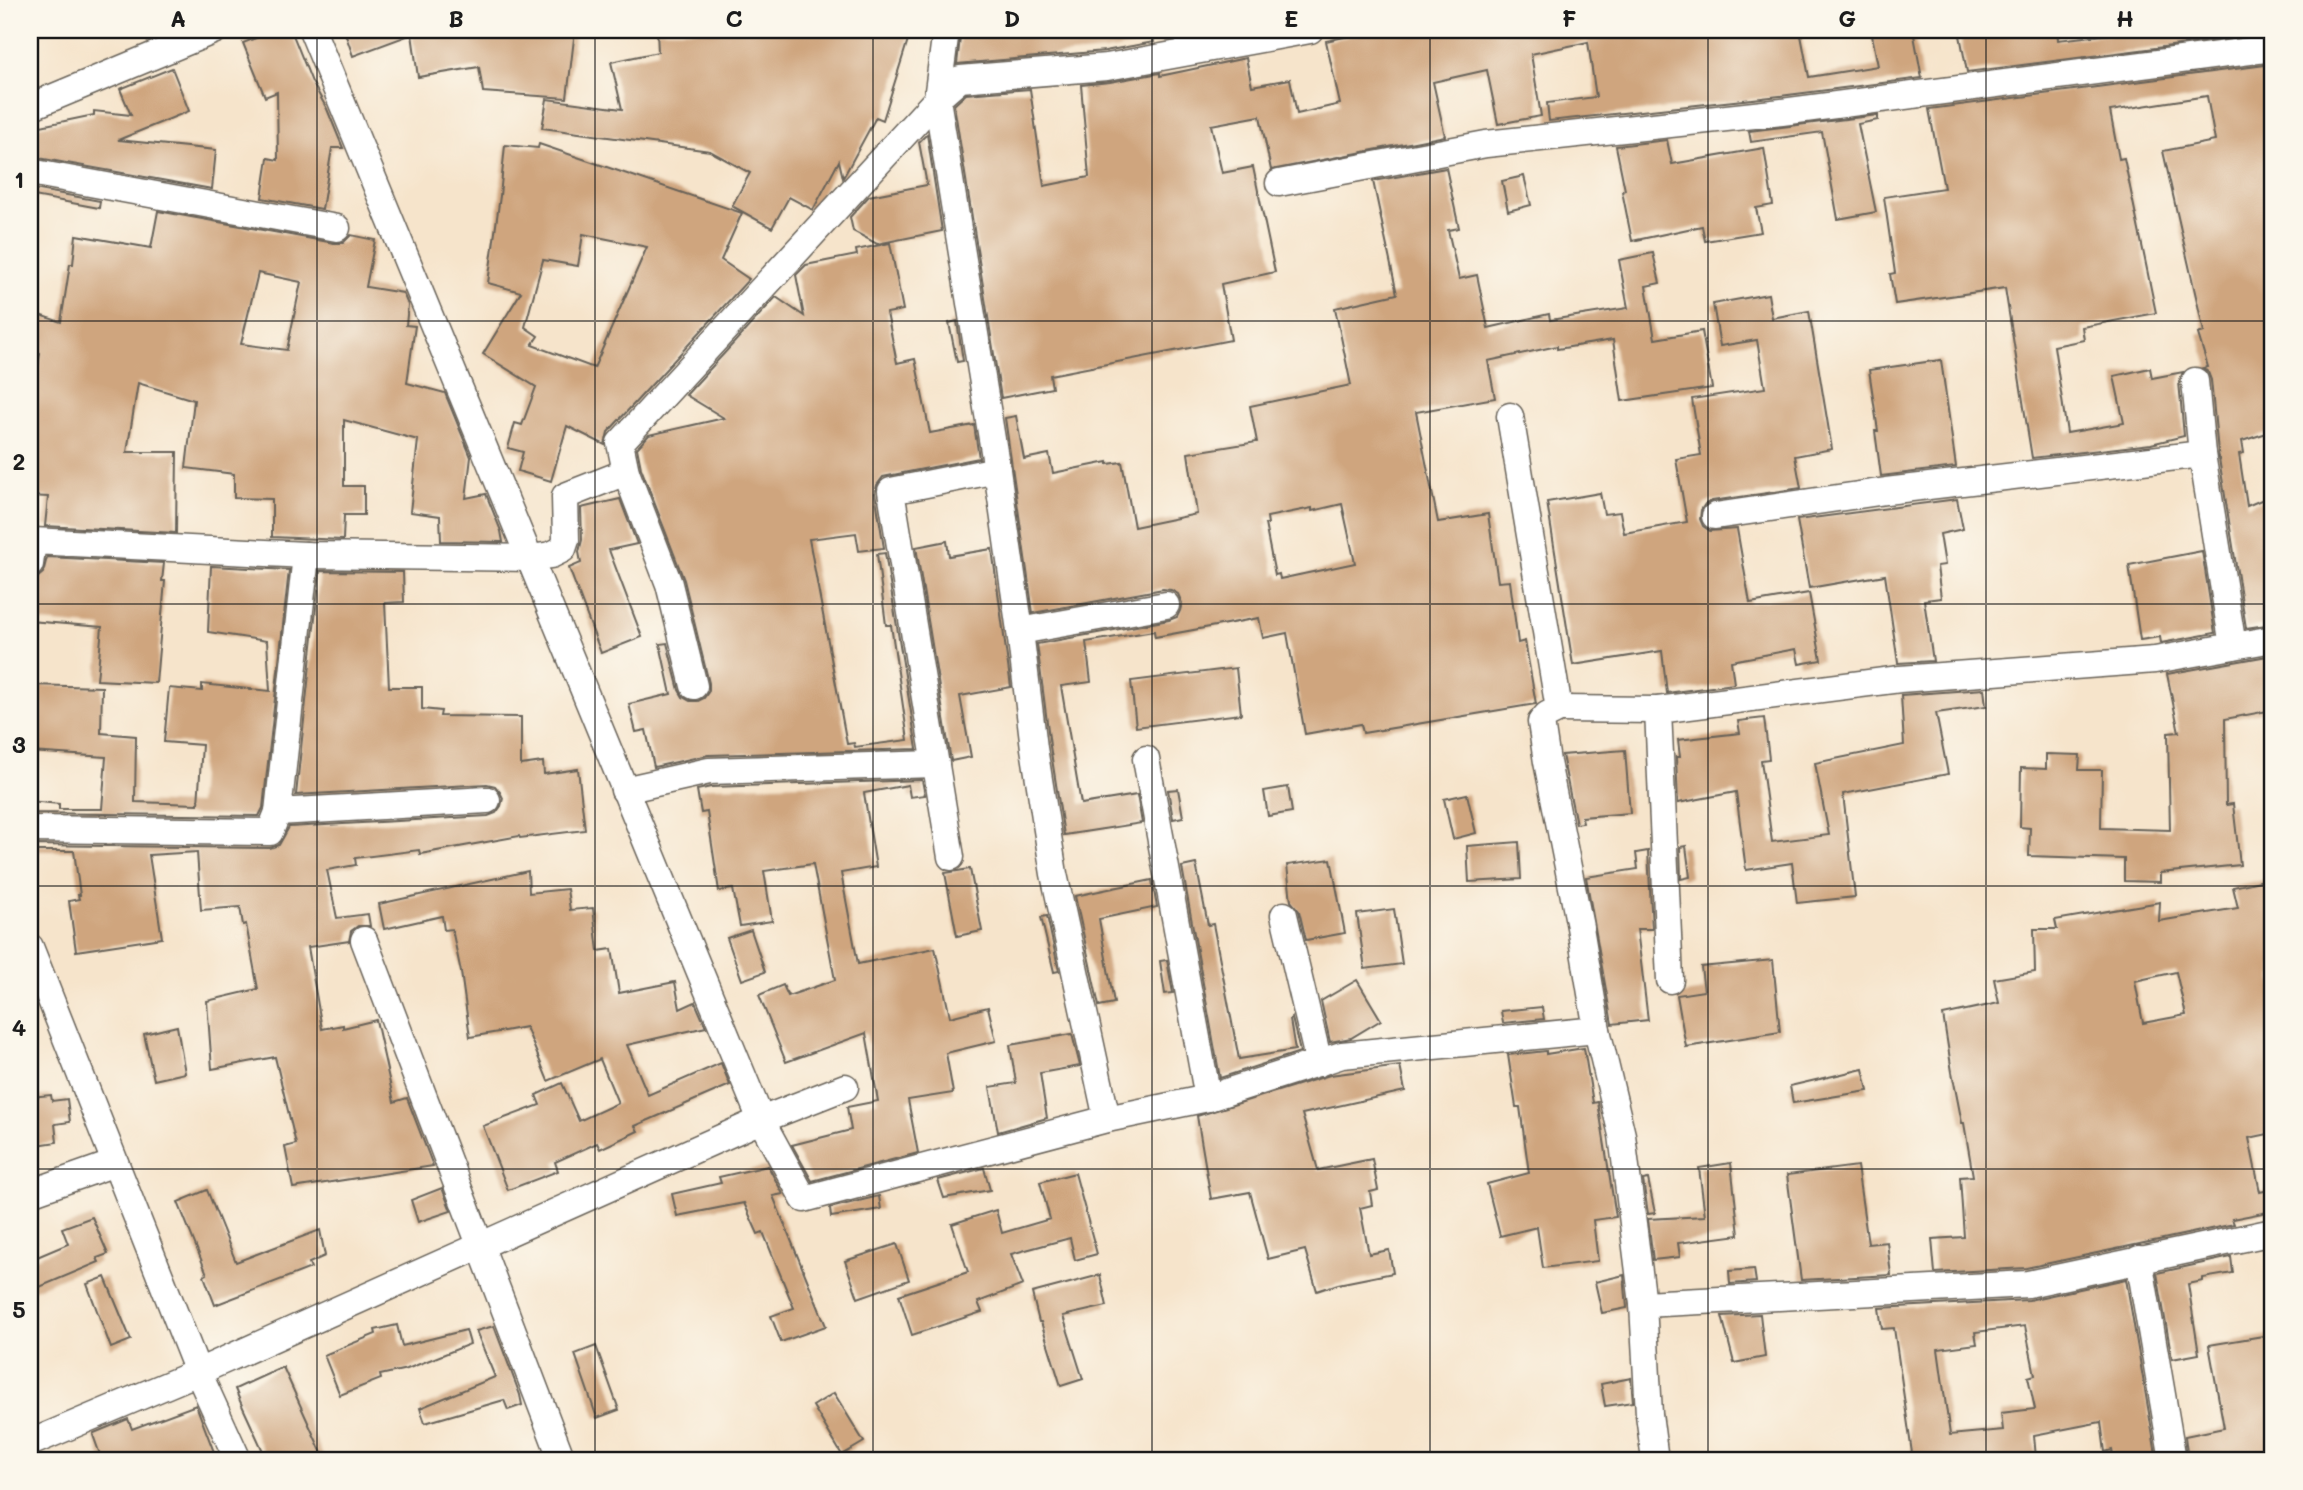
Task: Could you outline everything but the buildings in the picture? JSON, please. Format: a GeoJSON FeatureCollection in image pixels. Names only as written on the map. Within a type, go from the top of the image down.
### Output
{"type":"FeatureCollection","features":[{"type":"Feature","properties":{"kind":"street"},"geometry":{"type":"LineString","coordinates":[[30,107],[215,30]]}},
{"type":"Feature","properties":{"kind":"street"},"geometry":{"type":"LineString","coordinates":[[312,30],[761,1120],[804,1199],[1107,1119],[1208,1098],[1342,1055],[1597,1030]]}},
{"type":"Feature","properties":{"kind":"street"},"geometry":{"type":"LineString","coordinates":[[946,30],[937,99],[997,470],[1034,748],[1054,874],[1107,1119]]}},
{"type":"Feature","properties":{"kind":"street"},"geometry":{"type":"LineString","coordinates":[[694,686],[669,584],[626,472],[620,443],[937,99],[960,79],[1107,67],[1310,30]]}},
{"type":"Feature","properties":{"kind":"street"},"geometry":{"type":"LineString","coordinates":[[1279,183],[1486,144],[1782,112],[2273,48]]}},
{"type":"Feature","properties":{"kind":"street"},"geometry":{"type":"LineString","coordinates":[[30,172],[337,228]]}},
{"type":"Feature","properties":{"kind":"street"},"geometry":{"type":"LineString","coordinates":[[2195,381],[2202,454],[2233,646]]}},
{"type":"Feature","properties":{"kind":"street"},"geometry":{"type":"LineString","coordinates":[[1510,416],[1559,709]]}},
{"type":"Feature","properties":{"kind":"street"},"geometry":{"type":"LineString","coordinates":[[1715,516],[1886,491],[2202,454]]}},
{"type":"Feature","properties":{"kind":"street"},"geometry":{"type":"LineString","coordinates":[[951,857],[891,491],[997,470]]}},
{"type":"Feature","properties":{"kind":"street"},"geometry":{"type":"LineString","coordinates":[[30,564],[33,541],[306,555],[530,558],[551,555],[563,549],[566,540],[565,496],[626,472]]}},
{"type":"Feature","properties":{"kind":"street"},"geometry":{"type":"LineString","coordinates":[[30,829],[270,832],[278,812],[306,555]]}},
{"type":"Feature","properties":{"kind":"street"},"geometry":{"type":"LineString","coordinates":[[1020,631],[1166,605]]}},
{"type":"Feature","properties":{"kind":"street"},"geometry":{"type":"LineString","coordinates":[[1655,1460],[1648,1414],[1643,1304],[1622,1135],[1597,1030],[1541,722],[1547,715],[1559,709],[1658,710],[1900,678],[2155,660],[2273,639]]}},
{"type":"Feature","properties":{"kind":"street"},"geometry":{"type":"LineString","coordinates":[[1658,710],[1670,980]]}},
{"type":"Feature","properties":{"kind":"street"},"geometry":{"type":"LineString","coordinates":[[1146,759],[1208,1098]]}},
{"type":"Feature","properties":{"kind":"street"},"geometry":{"type":"LineString","coordinates":[[624,790],[709,771],[936,764]]}},
{"type":"Feature","properties":{"kind":"street"},"geometry":{"type":"LineString","coordinates":[[278,812],[487,800]]}},
{"type":"Feature","properties":{"kind":"street"},"geometry":{"type":"LineString","coordinates":[[1284,915],[1320,1063]]}},
{"type":"Feature","properties":{"kind":"street"},"geometry":{"type":"LineString","coordinates":[[364,940],[562,1460]]}},
{"type":"Feature","properties":{"kind":"street"},"geometry":{"type":"LineString","coordinates":[[30,947],[198,1372],[238,1460]]}},
{"type":"Feature","properties":{"kind":"street"},"geometry":{"type":"LineString","coordinates":[[30,1443],[198,1372],[761,1120],[845,1087]]}},
{"type":"Feature","properties":{"kind":"street"},"geometry":{"type":"LineString","coordinates":[[30,1194],[115,1163]]}},
{"type":"Feature","properties":{"kind":"street"},"geometry":{"type":"LineString","coordinates":[[1643,1304],[2028,1284],[2273,1233]]}},
{"type":"Feature","properties":{"kind":"street"},"geometry":{"type":"LineString","coordinates":[[2139,1259],[2172,1460]]}}]}
